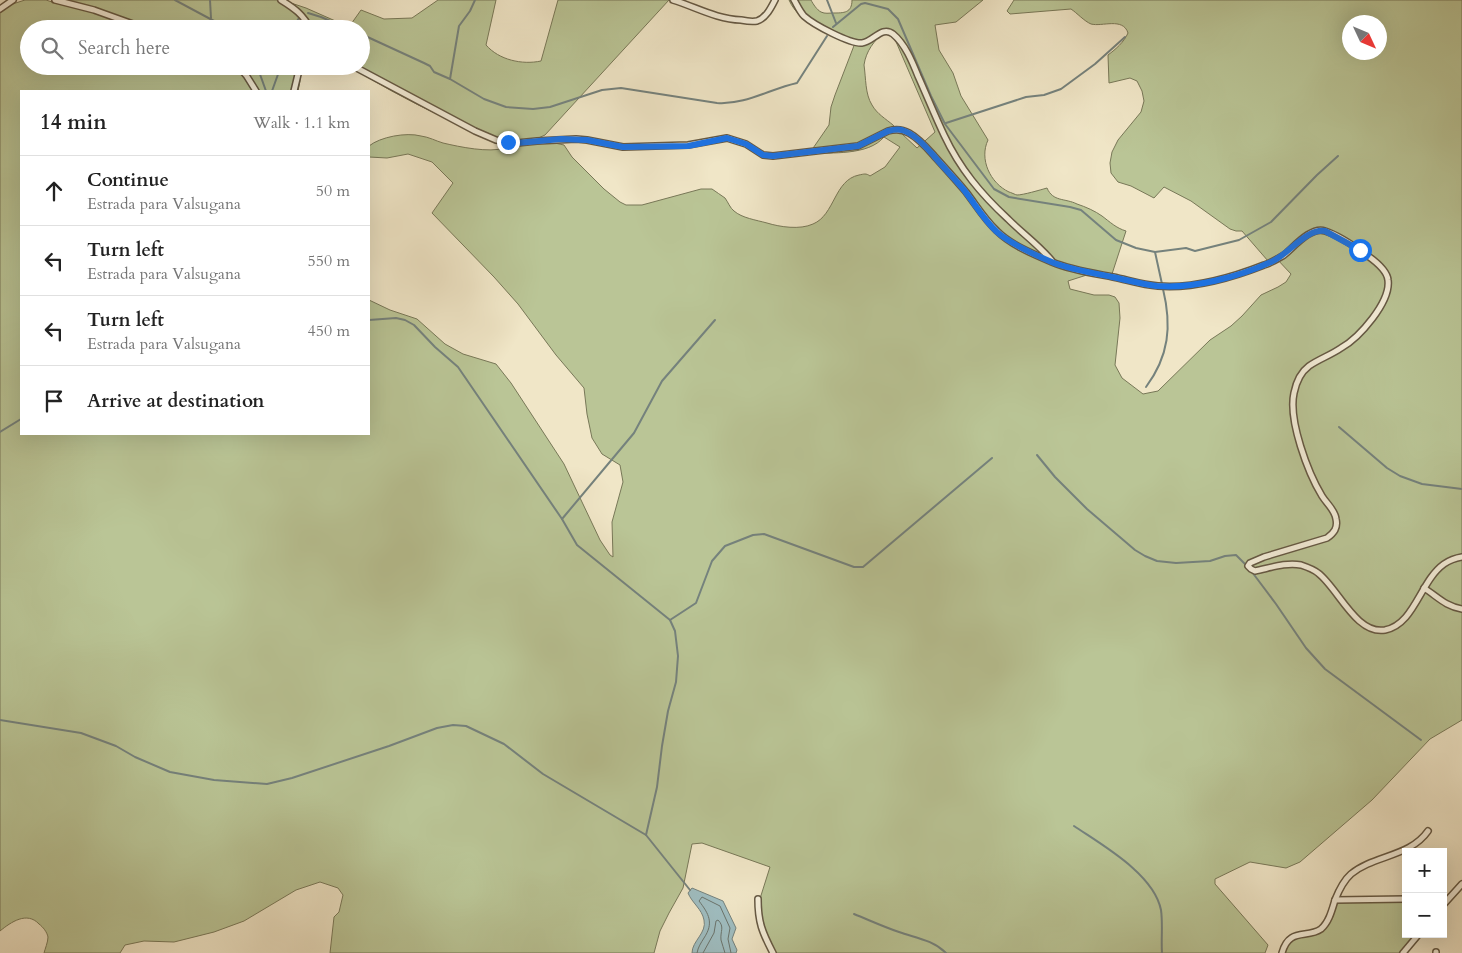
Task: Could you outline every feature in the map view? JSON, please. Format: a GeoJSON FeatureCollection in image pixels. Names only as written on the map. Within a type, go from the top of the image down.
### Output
{"type":"FeatureCollection","features":[{"type":"Feature","properties":{"kind":"street"},"geometry":{"type":"LineString","coordinates":[[0,9],[13,0]]}},
{"type":"Feature","properties":{"kind":"street"},"geometry":{"type":"LineString","coordinates":[[55,0],[94,10],[122,20]]}},
{"type":"Feature","properties":{"kind":"street"},"geometry":{"type":"LineString","coordinates":[[282,0],[306,20]]}},
{"type":"Feature","properties":{"kind":"street"},"geometry":{"type":"LineString","coordinates":[[673,0],[717,16],[752,21],[756,21],[764,16],[775,0]]}},
{"type":"Feature","properties":{"kind":"street"},"geometry":{"type":"LineString","coordinates":[[794,0],[805,16],[814,23],[841,37],[862,43],[882,32],[890,32],[894,35],[911,60],[957,162],[990,202],[1009,221],[1042,248],[1053,262]]}},
{"type":"Feature","properties":{"kind":"street"},"geometry":{"type":"LineString","coordinates":[[246,75],[255,90]]}},
{"type":"Feature","properties":{"kind":"street"},"geometry":{"type":"LineString","coordinates":[[294,90],[298,75]]}},
{"type":"Feature","properties":{"kind":"street"},"geometry":{"type":"LineString","coordinates":[[370,75],[475,131],[496,140],[517,143],[537,140],[576,139],[623,147],[688,146],[727,138],[746,144],[763,155],[773,156],[858,146],[888,131],[902,130],[915,137],[927,148],[961,186],[982,216],[998,233],[1014,243],[1053,262],[1075,270],[1158,286],[1188,286],[1273,262],[1308,235],[1322,230],[1348,243],[1378,264],[1388,280],[1386,296],[1381,307],[1343,348],[1310,365],[1303,372],[1294,393],[1293,404],[1298,438],[1311,475],[1335,515],[1337,525],[1327,538],[1264,557],[1250,563],[1248,566],[1250,569],[1256,570],[1290,564],[1311,568],[1330,584],[1350,611],[1362,623],[1379,630],[1393,628],[1400,624],[1431,578],[1447,562],[1462,557]]}},
{"type":"Feature","properties":{"kind":"street"},"geometry":{"type":"LineString","coordinates":[[1424,588],[1444,603],[1462,609]]}},
{"type":"Feature","properties":{"kind":"street"},"geometry":{"type":"LineString","coordinates":[[1282,953],[1285,945],[1295,936],[1321,928],[1330,914],[1342,886],[1352,874],[1372,863],[1409,848],[1423,838],[1428,831]]}},
{"type":"Feature","properties":{"kind":"street"},"geometry":{"type":"LineString","coordinates":[[1447,898],[1462,884]]}},
{"type":"Feature","properties":{"kind":"street"},"geometry":{"type":"LineString","coordinates":[[758,898],[760,925],[773,953]]}},
{"type":"Feature","properties":{"kind":"street"},"geometry":{"type":"LineString","coordinates":[[1335,900],[1402,900]]}},
{"type":"Feature","properties":{"kind":"street"},"geometry":{"type":"LineString","coordinates":[[1403,953],[1416,938]]}},
{"type":"Feature","properties":{"kind":"green space"},"geometry":{"type":"Polygon","coordinates":[[[25,0],[46,0],[55,3],[56,0],[282,0],[333,20],[20,20],[20,75],[300,75],[300,81],[298,90],[20,90],[20,435],[370,435],[370,300],[390,310],[417,319],[445,344],[463,354],[496,364],[511,383],[564,464],[600,540],[613,557],[612,522],[623,482],[620,465],[602,454],[592,438],[584,388],[556,355],[518,304],[432,213],[453,183],[432,162],[408,154],[387,158],[370,157],[370,145],[380,140],[401,135],[415,135],[474,149],[491,150],[505,148],[417,105],[363,75],[370,75],[370,20],[354,20],[361,10],[384,19],[412,18],[438,0],[496,0],[486,45],[504,58],[519,62],[534,62],[541,61],[558,0],[669,0],[545,135],[536,139],[564,145],[572,157],[604,189],[626,205],[642,205],[701,189],[712,189],[725,198],[733,210],[741,215],[778,226],[796,227],[808,226],[820,220],[844,184],[851,178],[866,174],[870,176],[885,167],[900,147],[884,137],[877,143],[859,150],[809,154],[829,125],[831,107],[855,43],[826,32],[808,22],[794,9],[789,0],[811,0],[815,7],[823,13],[841,13],[851,8],[852,0],[983,0],[956,22],[935,25],[939,50],[953,73],[961,96],[988,140],[985,155],[986,162],[988,170],[996,183],[1017,195],[1047,188],[1056,198],[1090,209],[1116,227],[1126,231],[1112,274],[1093,273],[1068,281],[1070,289],[1094,295],[1109,295],[1115,297],[1119,303],[1120,318],[1115,365],[1122,378],[1143,394],[1158,391],[1210,340],[1242,316],[1261,295],[1286,282],[1291,274],[1276,258],[1268,261],[1242,231],[1230,229],[1191,201],[1164,187],[1154,198],[1131,186],[1118,182],[1111,173],[1112,152],[1118,140],[1141,112],[1144,101],[1137,81],[1130,78],[1109,83],[1108,55],[1117,48],[1128,33],[1122,25],[1091,24],[1071,9],[1010,14],[1007,11],[1014,0],[1462,0],[1462,720],[1430,739],[1372,800],[1300,862],[1286,868],[1250,862],[1215,879],[1215,884],[1268,945],[1265,953],[776,953],[760,920],[758,905],[770,867],[702,843],[692,844],[683,888],[660,931],[654,953],[330,953],[334,917],[339,912],[343,895],[338,888],[320,882],[296,890],[244,921],[214,932],[174,942],[144,941],[125,945],[120,953],[44,953],[48,937],[43,928],[34,920],[24,918],[9,924],[0,931],[0,8],[25,0]],[[884,32],[871,47],[867,55],[864,65],[868,96],[876,111],[917,148],[935,132],[894,37],[884,32]]]}},
{"type":"Feature","properties":{"kind":"green space"},"geometry":{"type":"Polygon","coordinates":[[[1402,900],[1402,938],[1417,938],[1404,953],[1281,953],[1280,949],[1301,934],[1326,927],[1337,901],[1402,900]]]}},
{"type":"Feature","properties":{"kind":"water"},"geometry":{"type":"Polygon","coordinates":[[[692,888],[723,901],[736,928],[732,939],[737,950],[736,953],[692,953],[694,945],[702,933],[704,920],[688,893],[692,888]]]}},
{"type":"Feature","properties":{"kind":"waterway"},"geometry":{"type":"LineString","coordinates":[[175,0],[212,20]]}},
{"type":"Feature","properties":{"kind":"waterway"},"geometry":{"type":"LineString","coordinates":[[210,0],[211,18]]}},
{"type":"Feature","properties":{"kind":"waterway"},"geometry":{"type":"LineString","coordinates":[[450,79],[459,26],[470,11],[475,0]]}},
{"type":"Feature","properties":{"kind":"waterway"},"geometry":{"type":"LineString","coordinates":[[827,0],[836,23]]}},
{"type":"Feature","properties":{"kind":"waterway"},"geometry":{"type":"LineString","coordinates":[[833,27],[861,4],[865,3],[888,9],[898,19],[945,124],[994,189],[1009,197],[1081,210],[1116,240],[1136,248],[1155,252],[1186,248],[1195,251],[1239,240],[1271,222],[1338,156]]}},
{"type":"Feature","properties":{"kind":"waterway"},"geometry":{"type":"LineString","coordinates":[[308,13],[328,20]]}},
{"type":"Feature","properties":{"kind":"waterway"},"geometry":{"type":"LineString","coordinates":[[370,38],[430,66],[434,72],[484,99],[506,107],[533,109],[550,107],[602,90],[621,88],[717,103],[738,102],[797,83],[827,36]]}},
{"type":"Feature","properties":{"kind":"waterway"},"geometry":{"type":"LineString","coordinates":[[946,123],[1026,97],[1044,95],[1061,89],[1095,64],[1125,37]]}},
{"type":"Feature","properties":{"kind":"waterway"},"geometry":{"type":"LineString","coordinates":[[260,75],[266,90]]}},
{"type":"Feature","properties":{"kind":"waterway"},"geometry":{"type":"LineString","coordinates":[[272,90],[278,75]]}},
{"type":"Feature","properties":{"kind":"waterway"},"geometry":{"type":"LineString","coordinates":[[1155,252],[1162,284]]}},
{"type":"Feature","properties":{"kind":"waterway"},"geometry":{"type":"LineString","coordinates":[[1146,387],[1160,364],[1164,352],[1168,328],[1163,289]]}},
{"type":"Feature","properties":{"kind":"waterway"},"geometry":{"type":"LineString","coordinates":[[370,320],[396,318],[405,320],[414,325],[458,367],[562,519],[577,545],[670,620],[675,631],[678,656],[676,682],[668,711],[657,787],[646,835]]}},
{"type":"Feature","properties":{"kind":"waterway"},"geometry":{"type":"LineString","coordinates":[[562,519],[634,433],[662,381],[715,320]]}},
{"type":"Feature","properties":{"kind":"waterway"},"geometry":{"type":"LineString","coordinates":[[0,432],[20,420]]}},
{"type":"Feature","properties":{"kind":"waterway"},"geometry":{"type":"LineString","coordinates":[[1339,427],[1387,468],[1400,476],[1422,484],[1462,489]]}},
{"type":"Feature","properties":{"kind":"waterway"},"geometry":{"type":"LineString","coordinates":[[1037,455],[1055,477],[1087,509],[1135,550],[1145,556],[1157,561],[1176,563],[1210,561],[1236,555],[1247,566]]}},
{"type":"Feature","properties":{"kind":"waterway"},"geometry":{"type":"LineString","coordinates":[[670,620],[696,603],[712,561],[725,546],[753,535],[764,534],[854,567],[863,567],[992,458]]}},
{"type":"Feature","properties":{"kind":"waterway"},"geometry":{"type":"LineString","coordinates":[[1252,572],[1306,648],[1325,669],[1421,740]]}},
{"type":"Feature","properties":{"kind":"waterway"},"geometry":{"type":"LineString","coordinates":[[0,720],[81,733],[116,746],[135,757],[170,772],[214,780],[267,784],[292,778],[437,728],[453,725],[466,726],[504,744],[543,774],[646,835],[690,890]]}},
{"type":"Feature","properties":{"kind":"waterway"},"geometry":{"type":"LineString","coordinates":[[1074,826],[1112,851],[1148,884],[1161,910],[1162,953]]}},
{"type":"Feature","properties":{"kind":"waterway"},"geometry":{"type":"LineString","coordinates":[[854,914],[893,930],[930,942],[946,953]]}},
{"type":"Feature","properties":{"kind":"route"},"geometry":{"type":"LineString","coordinates":[[508,142],[517,143],[561,139],[587,140],[623,147],[688,146],[727,138],[746,144],[763,155],[773,156],[858,146],[888,131],[902,130],[915,137],[927,148],[958,182],[982,216],[998,233],[1036,255],[1066,267],[1158,286],[1188,286],[1273,262],[1308,235],[1319,230],[1325,231],[1360,250]]}}]}
